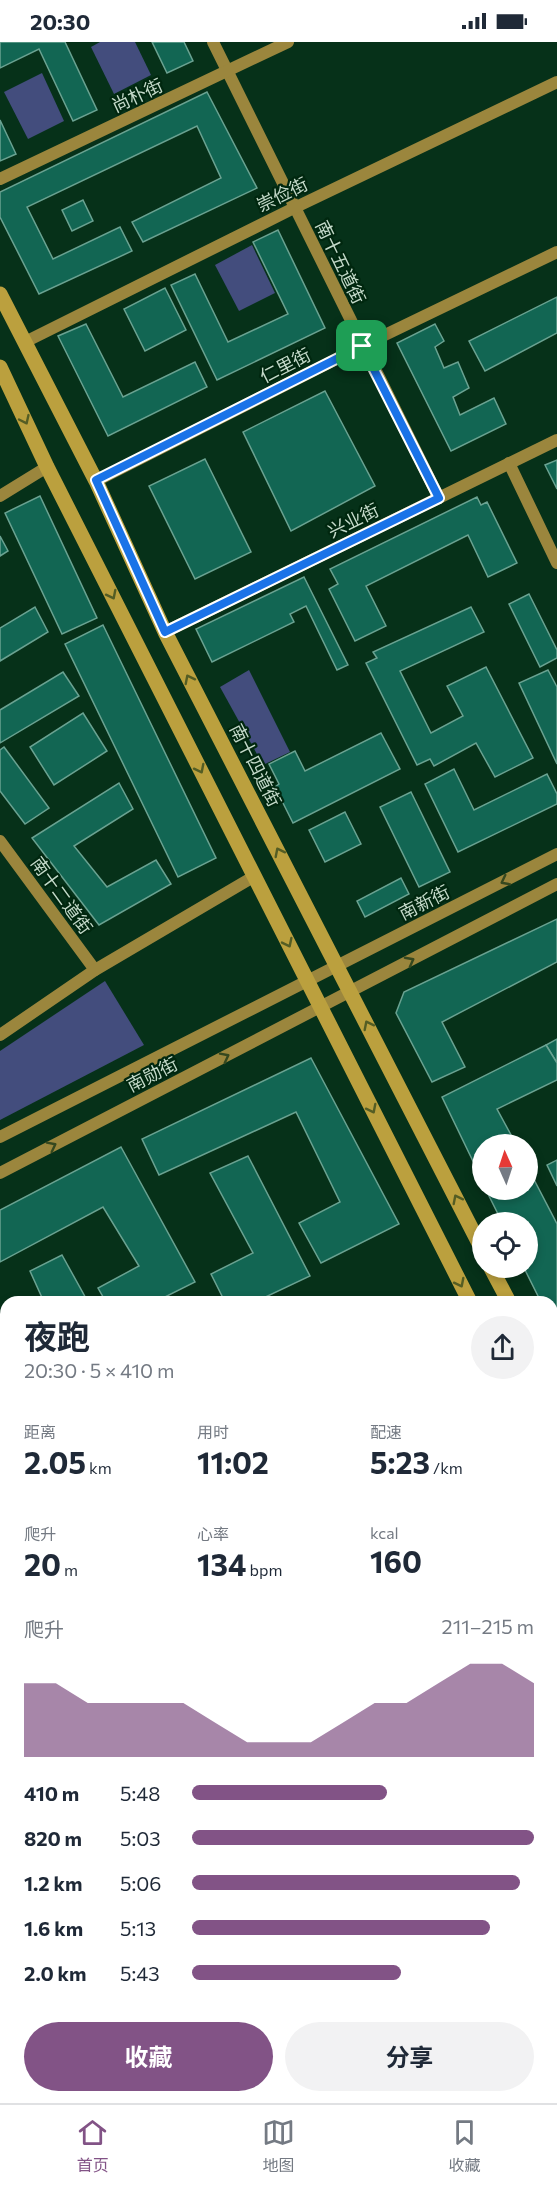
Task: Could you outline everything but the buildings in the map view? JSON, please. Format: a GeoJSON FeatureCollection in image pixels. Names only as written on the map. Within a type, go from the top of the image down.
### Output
{"type":"FeatureCollection","features":[{"type":"Feature","properties":{"kind":"main road","name":"南十四道街"},"geometry":{"type":"LineString","coordinates":[[0,294],[96,480],[165,632],[472,1229]]}},
{"type":"Feature","properties":{"kind":"main road"},"geometry":{"type":"LineString","coordinates":[[0,367],[47,467],[467,1296]]}},
{"type":"Feature","properties":{"kind":"main road"},"geometry":{"type":"LineString","coordinates":[[496,1278],[506,1296]]}},
{"type":"Feature","properties":{"kind":"street","name":"南十五道街"},"geometry":{"type":"LineString","coordinates":[[213,42],[439,498]]}},
{"type":"Feature","properties":{"kind":"street","name":"尚朴街"},"geometry":{"type":"LineString","coordinates":[[0,178],[288,42]]}},
{"type":"Feature","properties":{"kind":"street","name":"崇俭街"},"geometry":{"type":"LineString","coordinates":[[25,342],[294,208],[557,82]]}},
{"type":"Feature","properties":{"kind":"street","name":"仁里街"},"geometry":{"type":"LineString","coordinates":[[96,480],[362,346],[557,252]]}},
{"type":"Feature","properties":{"kind":"street","name":"兴业街"},"geometry":{"type":"LineString","coordinates":[[165,632],[557,440]]}},
{"type":"Feature","properties":{"kind":"street"},"geometry":{"type":"LineString","coordinates":[[509,463],[557,563]]}},
{"type":"Feature","properties":{"kind":"street"},"geometry":{"type":"LineString","coordinates":[[0,496],[47,467]]}},
{"type":"Feature","properties":{"kind":"street","name":"南十二道街"},"geometry":{"type":"LineString","coordinates":[[0,841],[95,970]]}},
{"type":"Feature","properties":{"kind":"street","name":"南新街"},"geometry":{"type":"LineString","coordinates":[[307,982],[557,854]]}},
{"type":"Feature","properties":{"kind":"street"},"geometry":{"type":"LineString","coordinates":[[0,1035],[95,970],[255,876]]}},
{"type":"Feature","properties":{"kind":"street"},"geometry":{"type":"LineString","coordinates":[[321,1008],[557,884]]}},
{"type":"Feature","properties":{"kind":"street","name":"南勋街"},"geometry":{"type":"LineString","coordinates":[[0,1137],[307,982]]}},
{"type":"Feature","properties":{"kind":"street","name":"南勋街"},"geometry":{"type":"LineString","coordinates":[[0,1173],[321,1008]]}},
{"type":"Feature","properties":{"kind":"shaded area"},"geometry":{"type":"Polygon","coordinates":[[[100,42],[135,42],[151,75],[114,94],[91,47],[100,42]]]}},
{"type":"Feature","properties":{"kind":"shaded area"},"geometry":{"type":"Polygon","coordinates":[[[42,73],[64,121],[28,139],[4,92],[42,73]]]}},
{"type":"Feature","properties":{"kind":"shaded area"},"geometry":{"type":"Polygon","coordinates":[[[252,245],[275,293],[239,311],[215,265],[252,245]]]}},
{"type":"Feature","properties":{"kind":"shaded area"},"geometry":{"type":"Polygon","coordinates":[[[249,670],[290,752],[263,765],[220,687],[249,670]]]}},
{"type":"Feature","properties":{"kind":"shaded area"},"geometry":{"type":"Polygon","coordinates":[[[105,981],[144,1045],[0,1120],[0,1051],[105,981]]]}},
{"type":"Feature","properties":{"kind":"route"},"geometry":{"type":"LineString","coordinates":[[362,346],[439,498],[165,632],[96,480],[362,346]]}}]}
